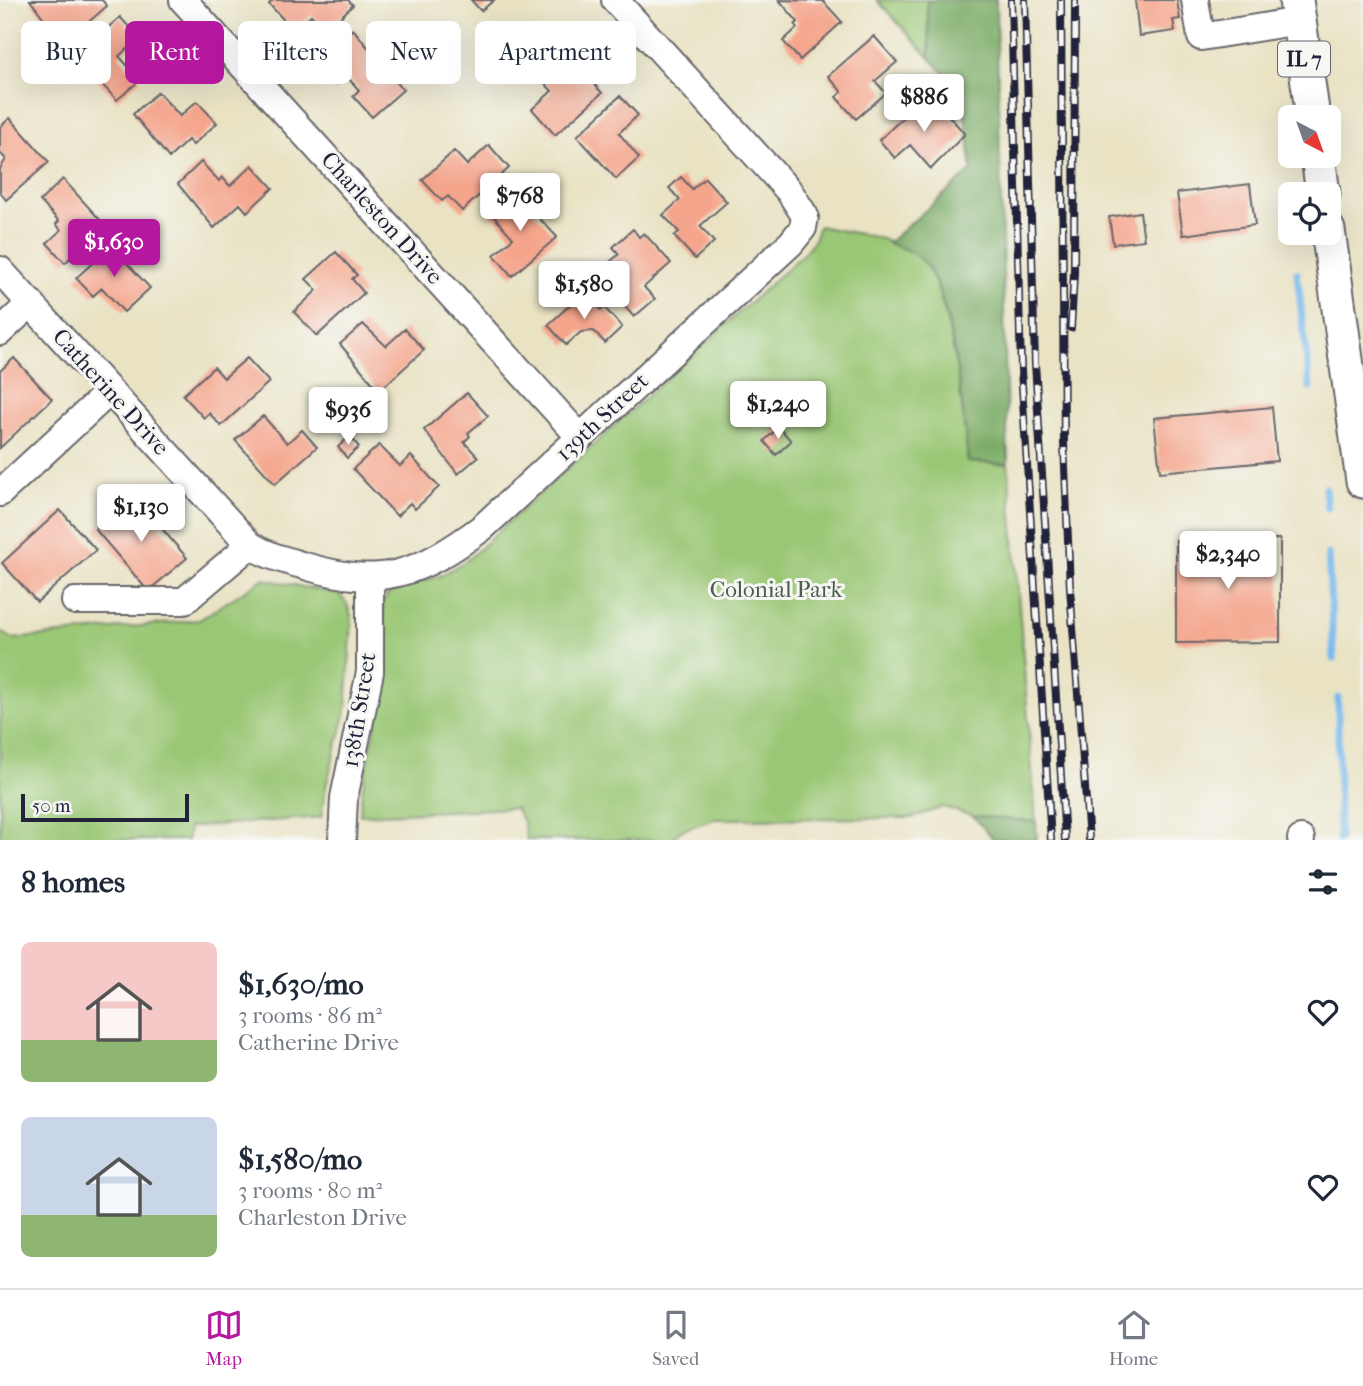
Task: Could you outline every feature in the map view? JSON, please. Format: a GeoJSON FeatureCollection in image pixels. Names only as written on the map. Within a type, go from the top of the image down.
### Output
{"type":"FeatureCollection","features":[{"type":"Feature","properties":{"kind":"main road","name":"IL 7"},"geometry":{"type":"LineString","coordinates":[[1298,11],[1311,105]]}},
{"type":"Feature","properties":{"kind":"main road"},"geometry":{"type":"LineString","coordinates":[[1330,245],[1363,481]]}},
{"type":"Feature","properties":{"kind":"street","name":"Charleston Drive"},"geometry":{"type":"LineString","coordinates":[[183,0],[580,437]]}},
{"type":"Feature","properties":{"kind":"street","name":"139th Street"},"geometry":{"type":"LineString","coordinates":[[370,579],[404,572],[445,555],[483,527],[791,243],[803,228],[805,216],[789,191],[615,0]]}},
{"type":"Feature","properties":{"kind":"street"},"geometry":{"type":"LineString","coordinates":[[1195,0],[1201,37],[1298,11]]}},
{"type":"Feature","properties":{"kind":"street","name":"Catherine Drive"},"geometry":{"type":"LineString","coordinates":[[0,270],[250,545],[263,554],[340,577],[370,579]]}},
{"type":"Feature","properties":{"kind":"street"},"geometry":{"type":"LineString","coordinates":[[0,332],[31,303]]}},
{"type":"Feature","properties":{"kind":"street"},"geometry":{"type":"LineString","coordinates":[[0,493],[110,391]]}},
{"type":"Feature","properties":{"kind":"street"},"geometry":{"type":"LineString","coordinates":[[75,601],[184,601],[250,545]]}},
{"type":"Feature","properties":{"kind":"street","name":"138th Street"},"geometry":{"type":"LineString","coordinates":[[342,840],[344,798],[370,672],[370,579]]}},
{"type":"Feature","properties":{"kind":"green space"},"geometry":{"type":"Polygon","coordinates":[[[877,0],[927,0],[930,58],[877,0]]]}},
{"type":"Feature","properties":{"kind":"green space"},"geometry":{"type":"Polygon","coordinates":[[[927,0],[996,0],[1008,464],[968,462],[955,358],[943,301],[925,263],[908,251],[888,243],[972,170],[962,92],[930,58],[927,0]]]}},
{"type":"Feature","properties":{"kind":"green space","name":"Colonial Park"},"geometry":{"type":"Polygon","coordinates":[[[819,226],[895,243],[917,255],[929,269],[947,320],[968,462],[1008,464],[1036,822],[973,816],[943,807],[911,818],[714,819],[682,830],[670,840],[527,840],[523,821],[515,808],[360,815],[362,790],[381,690],[383,601],[392,589],[440,576],[467,560],[801,256],[813,242],[819,226]]]}},
{"type":"Feature","properties":{"kind":"green space"},"geometry":{"type":"Polygon","coordinates":[[[263,579],[339,594],[347,604],[352,619],[346,711],[326,786],[321,817],[189,827],[187,840],[0,840],[0,631],[13,639],[199,620],[263,579]]]}},
{"type":"Feature","properties":{"kind":"green space"},"geometry":{"type":"Polygon","coordinates":[[[973,816],[1036,822],[1037,840],[994,840],[973,816]]]}},
{"type":"Feature","properties":{"kind":"building"},"geometry":{"type":"Polygon","coordinates":[[[30,0],[102,0],[107,6],[90,21],[46,21],[30,0]]]}},
{"type":"Feature","properties":{"kind":"building"},"geometry":{"type":"Polygon","coordinates":[[[273,0],[348,0],[353,5],[336,21],[317,21],[311,15],[305,21],[285,21],[269,4],[273,0]]]}},
{"type":"Feature","properties":{"kind":"building"},"geometry":{"type":"Polygon","coordinates":[[[471,0],[494,0],[481,11],[471,0]]]}},
{"type":"Feature","properties":{"kind":"building"},"geometry":{"type":"Polygon","coordinates":[[[779,0],[823,1],[842,22],[800,60],[783,41],[797,28],[795,25],[798,22],[779,0]]]}},
{"type":"Feature","properties":{"kind":"building"},"geometry":{"type":"Polygon","coordinates":[[[1135,0],[1177,0],[1180,19],[1173,20],[1175,31],[1139,36],[1135,0]]]}},
{"type":"Feature","properties":{"kind":"building"},"geometry":{"type":"Polygon","coordinates":[[[120,17],[125,23],[125,51],[119,56],[125,63],[125,84],[135,84],[117,100],[101,84],[111,84],[111,25],[120,17]]]}},
{"type":"Feature","properties":{"kind":"building"},"geometry":{"type":"Polygon","coordinates":[[[352,30],[366,45],[366,84],[398,84],[403,90],[372,117],[353,96],[359,90],[352,82],[352,30]]]}},
{"type":"Feature","properties":{"kind":"building"},"geometry":{"type":"Polygon","coordinates":[[[874,36],[897,62],[875,81],[886,93],[856,119],[836,97],[842,92],[828,76],[874,36]]]}},
{"type":"Feature","properties":{"kind":"building"},"geometry":{"type":"Polygon","coordinates":[[[546,84],[594,84],[602,93],[555,135],[532,109],[552,91],[546,84]]]}},
{"type":"Feature","properties":{"kind":"building"},"geometry":{"type":"Polygon","coordinates":[[[158,92],[180,116],[197,101],[217,123],[193,145],[188,140],[169,158],[133,114],[158,92]]]}},
{"type":"Feature","properties":{"kind":"building"},"geometry":{"type":"Polygon","coordinates":[[[620,96],[638,115],[619,133],[639,158],[616,179],[577,136],[620,96]]]}},
{"type":"Feature","properties":{"kind":"building"},"geometry":{"type":"Polygon","coordinates":[[[933,98],[965,134],[931,169],[910,145],[895,158],[879,140],[919,103],[923,108],[933,98]]]}},
{"type":"Feature","properties":{"kind":"building"},"geometry":{"type":"Polygon","coordinates":[[[10,118],[49,162],[6,200],[0,192],[0,169],[6,159],[0,153],[0,127],[10,118]]]}},
{"type":"Feature","properties":{"kind":"building"},"geometry":{"type":"Polygon","coordinates":[[[489,145],[509,168],[462,211],[448,196],[442,201],[422,180],[454,151],[467,165],[489,145]]]}},
{"type":"Feature","properties":{"kind":"building"},"geometry":{"type":"Polygon","coordinates":[[[201,162],[219,181],[222,177],[230,186],[252,165],[273,188],[247,212],[240,204],[214,228],[178,184],[201,162]]]}},
{"type":"Feature","properties":{"kind":"building"},"geometry":{"type":"Polygon","coordinates":[[[681,177],[692,189],[705,178],[727,202],[700,226],[714,242],[695,259],[674,236],[679,232],[663,215],[680,200],[669,188],[681,177]]]}},
{"type":"Feature","properties":{"kind":"building"},"geometry":{"type":"Polygon","coordinates":[[[63,179],[101,221],[81,240],[84,244],[65,263],[47,243],[61,230],[56,224],[59,221],[40,201],[63,179]]]}},
{"type":"Feature","properties":{"kind":"building"},"geometry":{"type":"Polygon","coordinates":[[[1250,184],[1255,225],[1183,235],[1177,193],[1250,184]]]}},
{"type":"Feature","properties":{"kind":"building"},"geometry":{"type":"Polygon","coordinates":[[[513,190],[557,237],[512,276],[494,255],[513,238],[489,211],[513,190]]]}},
{"type":"Feature","properties":{"kind":"building"},"geometry":{"type":"Polygon","coordinates":[[[1140,212],[1144,240],[1113,244],[1109,217],[1140,212]]]}},
{"type":"Feature","properties":{"kind":"building"},"geometry":{"type":"Polygon","coordinates":[[[633,229],[639,237],[644,233],[671,263],[644,287],[655,299],[634,317],[613,293],[617,290],[600,271],[619,254],[613,247],[633,229]]]}},
{"type":"Feature","properties":{"kind":"building"},"geometry":{"type":"Polygon","coordinates":[[[111,246],[150,288],[124,312],[102,288],[93,296],[76,278],[111,246]]]}},
{"type":"Feature","properties":{"kind":"building"},"geometry":{"type":"Polygon","coordinates":[[[336,252],[357,275],[352,279],[364,293],[317,336],[294,312],[317,290],[306,279],[336,252]]]}},
{"type":"Feature","properties":{"kind":"building"},"geometry":{"type":"Polygon","coordinates":[[[584,292],[601,310],[604,307],[622,327],[605,343],[594,331],[581,332],[566,345],[548,325],[584,292]]]}},
{"type":"Feature","properties":{"kind":"building"},"geometry":{"type":"Polygon","coordinates":[[[363,324],[386,346],[405,329],[424,350],[379,391],[340,344],[363,324]]]}},
{"type":"Feature","properties":{"kind":"building"},"geometry":{"type":"Polygon","coordinates":[[[14,358],[52,399],[0,448],[0,371],[14,358]]]}},
{"type":"Feature","properties":{"kind":"building"},"geometry":{"type":"Polygon","coordinates":[[[247,358],[269,382],[221,426],[209,413],[204,418],[183,395],[214,367],[224,378],[247,358]]]}},
{"type":"Feature","properties":{"kind":"building"},"geometry":{"type":"Polygon","coordinates":[[[467,393],[488,416],[468,433],[470,436],[464,442],[478,457],[458,474],[424,430],[467,393]]]}},
{"type":"Feature","properties":{"kind":"building"},"geometry":{"type":"Polygon","coordinates":[[[1272,407],[1277,461],[1160,472],[1154,418],[1272,407]]]}},
{"type":"Feature","properties":{"kind":"building"},"geometry":{"type":"Polygon","coordinates":[[[263,416],[287,443],[302,430],[317,447],[275,484],[235,440],[263,416]]]}},
{"type":"Feature","properties":{"kind":"building"},"geometry":{"type":"Polygon","coordinates":[[[779,427],[791,441],[776,455],[764,441],[779,427]]]}},
{"type":"Feature","properties":{"kind":"building"},"geometry":{"type":"Polygon","coordinates":[[[350,436],[359,447],[347,458],[338,447],[350,436]]]}},
{"type":"Feature","properties":{"kind":"building"},"geometry":{"type":"Polygon","coordinates":[[[379,445],[400,466],[411,456],[439,487],[415,509],[410,503],[397,516],[353,469],[379,445]]]}},
{"type":"Feature","properties":{"kind":"building"},"geometry":{"type":"Polygon","coordinates":[[[134,496],[187,558],[148,591],[95,529],[134,496]]]}},
{"type":"Feature","properties":{"kind":"building"},"geometry":{"type":"Polygon","coordinates":[[[60,510],[96,550],[37,602],[2,563],[60,510]]]}},
{"type":"Feature","properties":{"kind":"building"},"geometry":{"type":"Polygon","coordinates":[[[1280,539],[1280,642],[1176,643],[1176,540],[1280,539]]]}},
{"type":"Feature","properties":{"kind":"waterway"},"geometry":{"type":"LineString","coordinates":[[1297,273],[1310,388]]}},
{"type":"Feature","properties":{"kind":"waterway"},"geometry":{"type":"LineString","coordinates":[[1325,488],[1327,508]]}},
{"type":"Feature","properties":{"kind":"waterway"},"geometry":{"type":"LineString","coordinates":[[1328,554],[1334,659]]}},
{"type":"Feature","properties":{"kind":"waterway"},"geometry":{"type":"LineString","coordinates":[[1338,698],[1339,840]]}},
{"type":"Feature","properties":{"kind":"railway"},"geometry":{"type":"LineString","coordinates":[[1011,0],[1021,370],[1051,840]]}},
{"type":"Feature","properties":{"kind":"railway"},"geometry":{"type":"LineString","coordinates":[[1025,0],[1035,363],[1065,840]]}},
{"type":"Feature","properties":{"kind":"railway"},"geometry":{"type":"LineString","coordinates":[[1061,0],[1064,443],[1070,588],[1089,840]]}},
{"type":"Feature","properties":{"kind":"railway"},"geometry":{"type":"LineString","coordinates":[[1071,328],[1074,273],[1075,0]]}}]}
